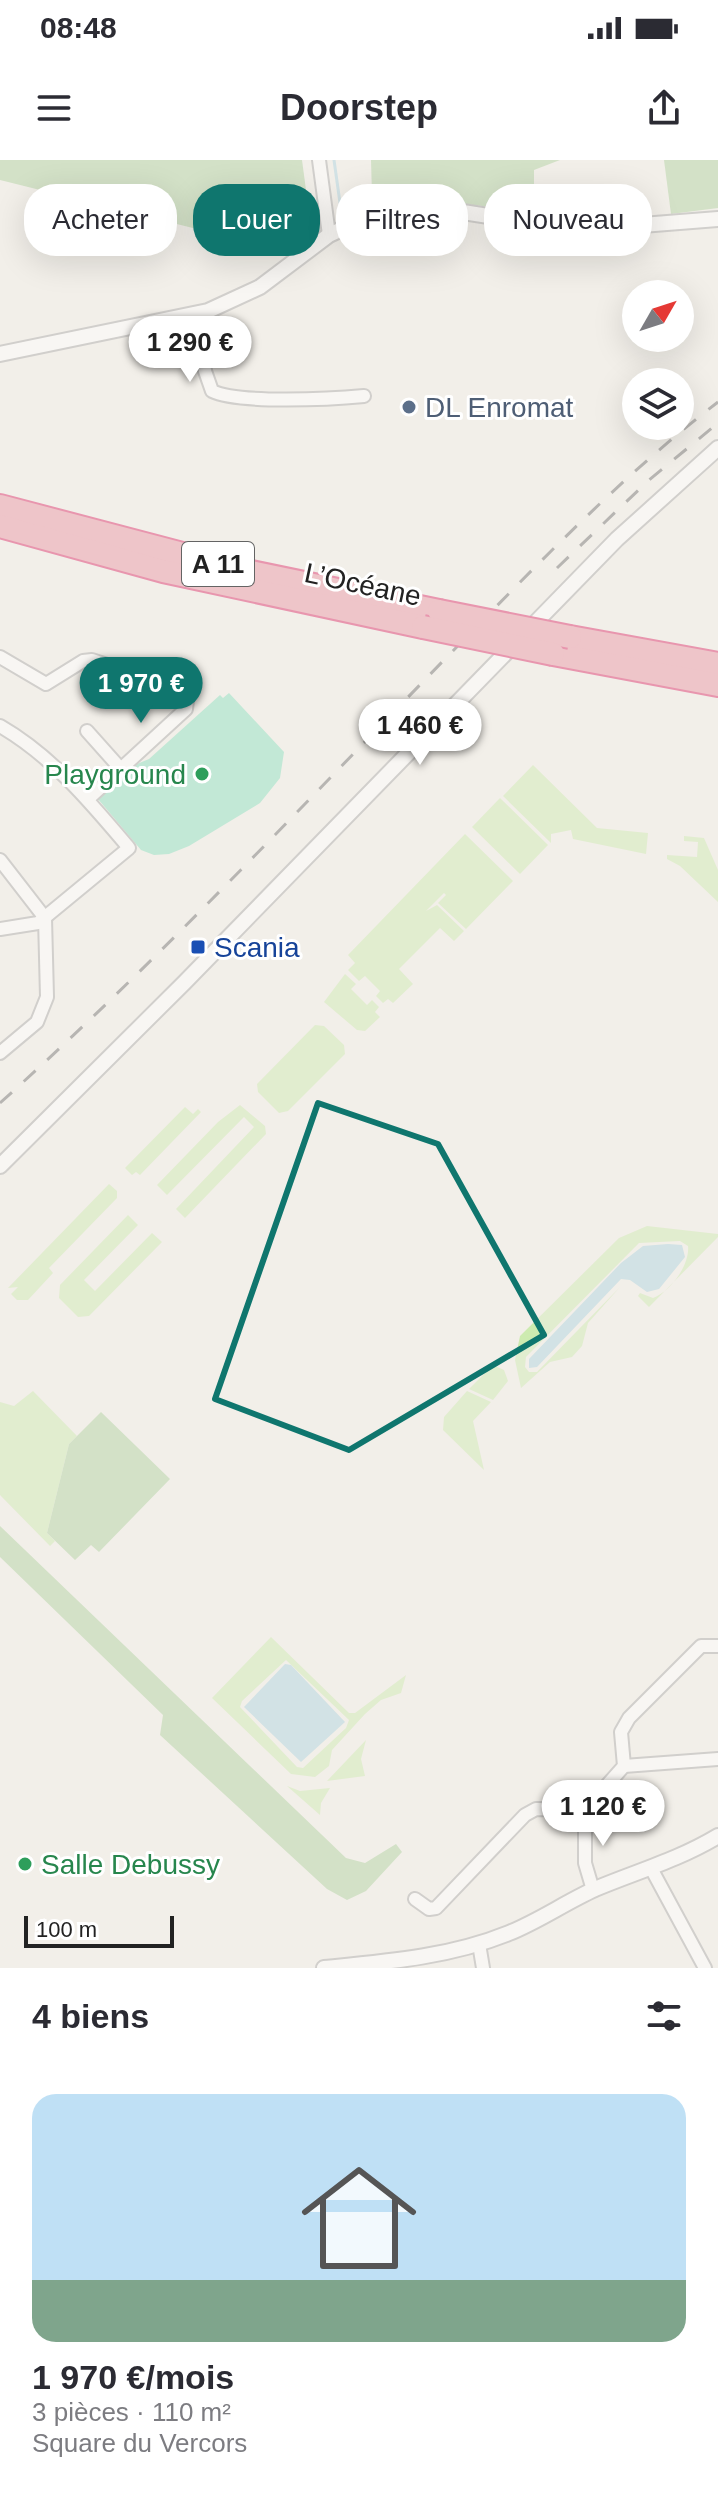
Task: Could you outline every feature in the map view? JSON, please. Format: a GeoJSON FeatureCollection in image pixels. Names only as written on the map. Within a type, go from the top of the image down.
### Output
{"type":"FeatureCollection","features":[{"type":"Feature","properties":{"kind":"highway","name":"L’Océane"},"geometry":{"type":"LineString","coordinates":[[0,506],[553,654],[718,685]]}},
{"type":"Feature","properties":{"kind":"highway","name":"L’Océane"},"geometry":{"type":"LineString","coordinates":[[0,526],[163,571],[431,619],[570,637],[718,664]]}},
{"type":"Feature","properties":{"kind":"street"},"geometry":{"type":"LineString","coordinates":[[319,160],[329,235]]}},
{"type":"Feature","properties":{"kind":"street"},"geometry":{"type":"LineString","coordinates":[[0,354],[199,314],[260,287],[329,235],[361,220],[414,209],[481,213],[579,230],[610,230],[718,219]]}},
{"type":"Feature","properties":{"kind":"street"},"geometry":{"type":"LineString","coordinates":[[199,314],[205,371],[212,391],[222,396],[364,396]]}},
{"type":"Feature","properties":{"kind":"street"},"geometry":{"type":"LineString","coordinates":[[0,1166],[184,983],[606,550],[718,448]]}},
{"type":"Feature","properties":{"kind":"street"},"geometry":{"type":"LineString","coordinates":[[0,657],[46,684],[83,661],[92,660],[177,689],[187,701],[187,707],[88,799]]}},
{"type":"Feature","properties":{"kind":"street"},"geometry":{"type":"LineString","coordinates":[[0,726],[48,762],[88,799],[129,848],[45,918],[31,926],[0,929]]}},
{"type":"Feature","properties":{"kind":"street"},"geometry":{"type":"LineString","coordinates":[[87,731],[120,768]]}},
{"type":"Feature","properties":{"kind":"street"},"geometry":{"type":"LineString","coordinates":[[0,860],[45,918],[44,1009],[32,1029],[0,1053]]}},
{"type":"Feature","properties":{"kind":"street"},"geometry":{"type":"LineString","coordinates":[[624,1766],[622,1728],[701,1646],[718,1646]]}},
{"type":"Feature","properties":{"kind":"street"},"geometry":{"type":"LineString","coordinates":[[593,1890],[585,1863],[585,1810],[624,1766],[718,1759]]}},
{"type":"Feature","properties":{"kind":"street"},"geometry":{"type":"LineString","coordinates":[[415,1899],[429,1909],[439,1906],[525,1815],[536,1809],[585,1810]]}},
{"type":"Feature","properties":{"kind":"street"},"geometry":{"type":"LineString","coordinates":[[324,1968],[436,1954],[479,1944],[541,1919],[593,1890],[652,1870],[718,1836]]}},
{"type":"Feature","properties":{"kind":"street"},"geometry":{"type":"LineString","coordinates":[[652,1870],[705,1968]]}},
{"type":"Feature","properties":{"kind":"street"},"geometry":{"type":"LineString","coordinates":[[479,1944],[483,1968]]}},
{"type":"Feature","properties":{"kind":"highlighted area"},"geometry":{"type":"Polygon","coordinates":[[[318,1103],[438,1144],[544,1335],[349,1450],[215,1399],[318,1103]]]}},
{"type":"Feature","properties":{"kind":"green space"},"geometry":{"type":"Polygon","coordinates":[[[0,160],[302,160],[305,184],[193,184],[193,228],[177,224],[177,184],[24,186],[0,180],[0,160]]]}},
{"type":"Feature","properties":{"kind":"green space"},"geometry":{"type":"Polygon","coordinates":[[[371,160],[560,160],[534,170],[534,184],[484,184],[484,206],[468,204],[468,184],[372,184],[371,160]]]}},
{"type":"Feature","properties":{"kind":"green space"},"geometry":{"type":"Polygon","coordinates":[[[664,160],[718,160],[718,208],[671,214],[664,160]]]}},
{"type":"Feature","properties":{"kind":"green space","name":"Playground"},"geometry":{"type":"Polygon","coordinates":[[[229,693],[284,752],[280,778],[260,803],[189,846],[169,854],[154,855],[141,850],[98,799],[132,766],[149,759],[220,695],[223,698],[229,693]]]}},
{"type":"Feature","properties":{"kind":"green space"},"geometry":{"type":"Polygon","coordinates":[[[533,765],[597,828],[648,833],[646,854],[573,839],[571,830],[551,834],[551,843],[503,796],[533,765]]]}},
{"type":"Feature","properties":{"kind":"green space"},"geometry":{"type":"Polygon","coordinates":[[[500,798],[548,845],[520,874],[472,827],[500,798]]]}},
{"type":"Feature","properties":{"kind":"green space"},"geometry":{"type":"Polygon","coordinates":[[[465,834],[513,881],[466,929],[438,903],[446,895],[444,893],[426,911],[437,905],[464,931],[454,941],[440,928],[399,969],[413,984],[393,1003],[388,999],[383,1003],[376,996],[380,991],[365,976],[359,981],[348,970],[355,963],[348,955],[465,834]]]}},
{"type":"Feature","properties":{"kind":"green space"},"geometry":{"type":"Polygon","coordinates":[[[684,836],[704,838],[718,870],[718,902],[680,866],[667,859],[667,855],[697,857],[698,842],[684,841],[684,836]]]}},
{"type":"Feature","properties":{"kind":"green space"},"geometry":{"type":"Polygon","coordinates":[[[345,974],[356,984],[351,989],[367,1005],[372,1000],[379,1007],[375,1012],[380,1017],[365,1031],[357,1030],[324,1002],[345,974]]]}},
{"type":"Feature","properties":{"kind":"green space"},"geometry":{"type":"Polygon","coordinates":[[[315,1025],[324,1026],[344,1045],[345,1054],[288,1111],[279,1113],[258,1092],[257,1084],[315,1025]]]}},
{"type":"Feature","properties":{"kind":"green space"},"geometry":{"type":"Polygon","coordinates":[[[240,1105],[265,1126],[266,1134],[185,1218],[176,1209],[254,1127],[244,1117],[167,1195],[157,1185],[218,1122],[240,1105]]]}},
{"type":"Feature","properties":{"kind":"green space"},"geometry":{"type":"Polygon","coordinates":[[[185,1107],[193,1114],[198,1109],[201,1112],[140,1175],[136,1172],[132,1175],[125,1168],[185,1107]]]}},
{"type":"Feature","properties":{"kind":"green space"},"geometry":{"type":"Polygon","coordinates":[[[109,1184],[117,1191],[117,1198],[49,1268],[53,1273],[28,1300],[17,1300],[11,1294],[18,1287],[8,1288],[109,1184]]]}},
{"type":"Feature","properties":{"kind":"green space"},"geometry":{"type":"Polygon","coordinates":[[[128,1215],[138,1225],[84,1280],[95,1291],[152,1233],[162,1242],[89,1316],[78,1317],[59,1298],[60,1285],[128,1215]]]}},
{"type":"Feature","properties":{"kind":"green space"},"geometry":{"type":"Polygon","coordinates":[[[647,1226],[718,1234],[718,1237],[673,1282],[686,1261],[688,1246],[680,1241],[639,1243],[526,1357],[525,1367],[529,1372],[537,1372],[620,1287],[588,1323],[582,1346],[572,1357],[550,1362],[521,1388],[515,1360],[520,1336],[619,1238],[647,1226]]]}},
{"type":"Feature","properties":{"kind":"green space"},"geometry":{"type":"Polygon","coordinates":[[[665,1291],[649,1307],[638,1296],[640,1293],[653,1298],[665,1291]]]}},
{"type":"Feature","properties":{"kind":"green space"},"geometry":{"type":"Polygon","coordinates":[[[493,1365],[504,1370],[508,1381],[493,1400],[469,1389],[493,1365]]]}},
{"type":"Feature","properties":{"kind":"green space"},"geometry":{"type":"Polygon","coordinates":[[[33,1391],[77,1436],[69,1444],[47,1533],[55,1541],[50,1546],[0,1495],[0,1402],[14,1406],[33,1391]]]}},
{"type":"Feature","properties":{"kind":"green space"},"geometry":{"type":"Polygon","coordinates":[[[467,1391],[491,1402],[473,1421],[484,1470],[443,1430],[444,1417],[467,1391]]]}},
{"type":"Feature","properties":{"kind":"green space"},"geometry":{"type":"Polygon","coordinates":[[[101,1412],[170,1479],[99,1552],[91,1545],[75,1560],[47,1533],[69,1444],[101,1412]]]}},
{"type":"Feature","properties":{"kind":"green space"},"geometry":{"type":"Polygon","coordinates":[[[0,1526],[346,1858],[365,1863],[396,1844],[402,1852],[366,1891],[347,1900],[327,1889],[160,1735],[163,1715],[0,1557],[0,1526]]]}},
{"type":"Feature","properties":{"kind":"green space"},"geometry":{"type":"Polygon","coordinates":[[[271,1637],[349,1713],[355,1713],[406,1675],[401,1693],[381,1700],[365,1714],[332,1750],[329,1766],[315,1777],[291,1774],[212,1698],[271,1637]],[[286,1660],[242,1701],[240,1707],[297,1767],[303,1768],[346,1728],[349,1720],[286,1660]]]}},
{"type":"Feature","properties":{"kind":"green space"},"geometry":{"type":"Polygon","coordinates":[[[366,1740],[361,1759],[365,1776],[327,1781],[366,1740]]]}},
{"type":"Feature","properties":{"kind":"green space"},"geometry":{"type":"Polygon","coordinates":[[[287,1786],[300,1791],[330,1788],[321,1803],[320,1815],[287,1786]]]}},
{"type":"Feature","properties":{"kind":"water"},"geometry":{"type":"Polygon","coordinates":[[[682,1245],[685,1257],[659,1289],[647,1292],[630,1280],[621,1279],[537,1367],[529,1368],[529,1359],[621,1263],[643,1246],[682,1245]]]}},
{"type":"Feature","properties":{"kind":"water"},"geometry":{"type":"Polygon","coordinates":[[[285,1664],[291,1665],[345,1722],[301,1762],[244,1707],[285,1664]]]}},
{"type":"Feature","properties":{"kind":"waterway"},"geometry":{"type":"LineString","coordinates":[[334,160],[337,184]]}},
{"type":"Feature","properties":{"kind":"railway"},"geometry":{"type":"LineString","coordinates":[[0,1103],[171,941],[577,525],[681,431],[718,402]]}},
{"type":"Feature","properties":{"kind":"railway"},"geometry":{"type":"LineString","coordinates":[[557,568],[649,480],[718,423]]}},
{"type":"Feature","properties":{"kind":"place","name":"DL Enromat"},"geometry":{"type":"Point","coordinates":[409,407]}},
{"type":"Feature","properties":{"kind":"place","name":"Playground"},"geometry":{"type":"Point","coordinates":[202,774]}},
{"type":"Feature","properties":{"kind":"place","name":"Scania"},"geometry":{"type":"Point","coordinates":[198,947]}},
{"type":"Feature","properties":{"kind":"place","name":"Salle Debussy"},"geometry":{"type":"Point","coordinates":[25,1864]}}]}
